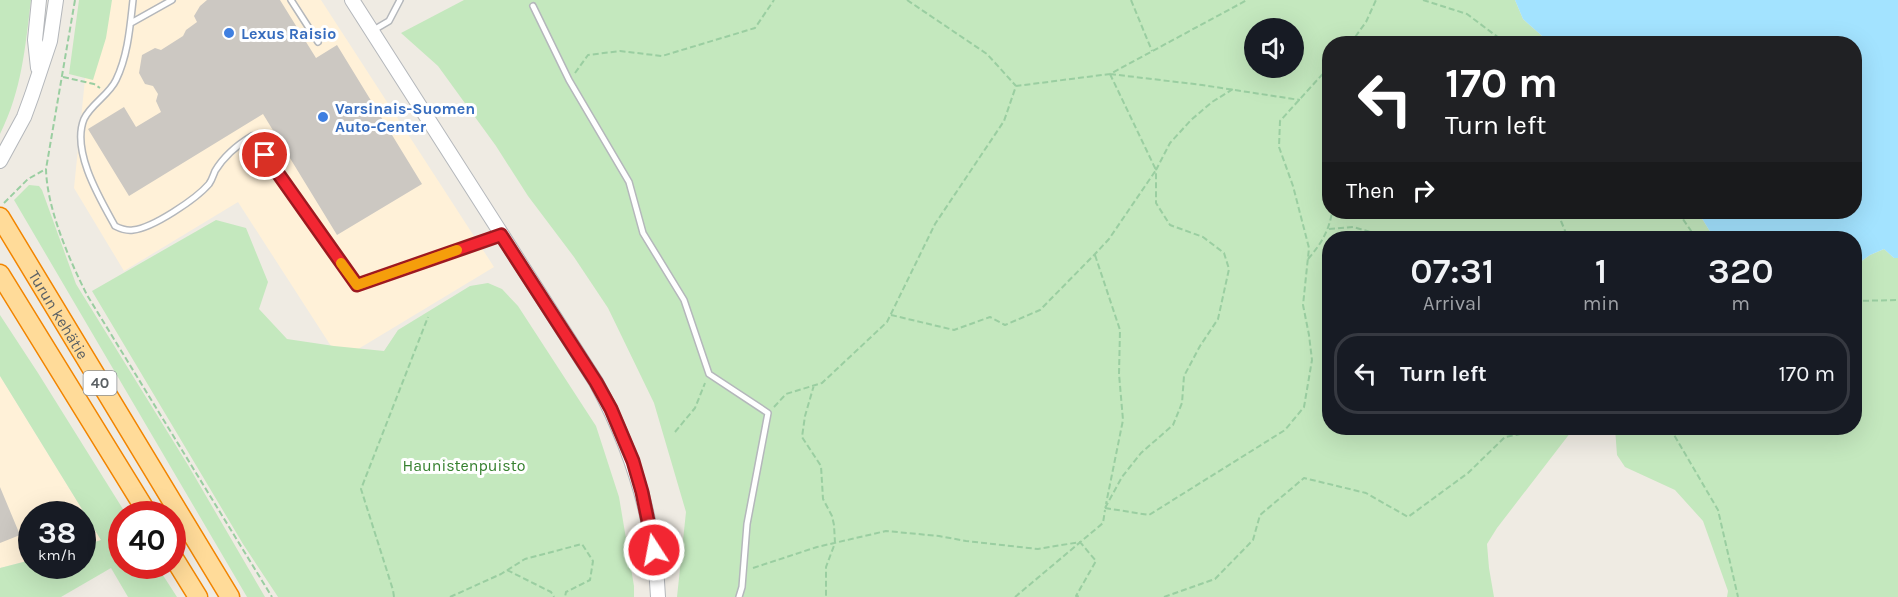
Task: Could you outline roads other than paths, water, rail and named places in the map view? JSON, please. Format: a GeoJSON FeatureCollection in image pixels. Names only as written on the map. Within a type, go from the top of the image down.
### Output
{"type":"FeatureCollection","features":[{"type":"Feature","properties":{"kind":"highway","name":"Turun kehätie"},"geometry":{"type":"LineString","coordinates":[[0,218],[230,597]]}},
{"type":"Feature","properties":{"kind":"highway","name":"Turun kehätie"},"geometry":{"type":"LineString","coordinates":[[0,274],[140,501]]}},
{"type":"Feature","properties":{"kind":"highway"},"geometry":{"type":"LineString","coordinates":[[186,578],[198,597]]}},
{"type":"Feature","properties":{"kind":"street"},"geometry":{"type":"LineString","coordinates":[[38,73],[35,40],[39,0]]}},
{"type":"Feature","properties":{"kind":"street"},"geometry":{"type":"LineString","coordinates":[[0,161],[24,117],[50,41],[56,0]]}},
{"type":"Feature","properties":{"kind":"street"},"geometry":{"type":"LineString","coordinates":[[352,0],[596,382],[624,438],[642,492],[657,575],[658,597]]}},
{"type":"Feature","properties":{"kind":"lane"},"geometry":{"type":"LineString","coordinates":[[133,0],[129,40],[116,82],[85,117],[82,129],[82,144],[88,172],[100,201],[115,226],[122,230],[133,231],[148,226],[190,201],[211,182],[215,171],[227,154],[252,136],[357,285],[501,235]]}},
{"type":"Feature","properties":{"kind":"lane"},"geometry":{"type":"LineString","coordinates":[[131,23],[172,0]]}},
{"type":"Feature","properties":{"kind":"lane"},"geometry":{"type":"LineString","coordinates":[[291,0],[318,42]]}},
{"type":"Feature","properties":{"kind":"lane"},"geometry":{"type":"LineString","coordinates":[[371,31],[389,21],[400,0]]}},
{"type":"Feature","properties":{"kind":"lane"},"geometry":{"type":"LineString","coordinates":[[533,6],[569,80],[629,182],[644,233],[684,300],[709,374],[768,413],[747,524],[739,597]]}},
{"type":"Feature","properties":{"kind":"water"},"geometry":{"type":"Polygon","coordinates":[[[1515,0],[1898,0],[1898,258],[1894,258],[1884,249],[1862,261],[1862,231],[1710,231],[1702,219],[1862,219],[1862,36],[1542,36],[1523,19],[1515,0]]]}},
{"type":"Feature","properties":{"kind":"place","name":"Lexus Raisio"},"geometry":{"type":"Point","coordinates":[229,33]}},
{"type":"Feature","properties":{"kind":"place","name":"Varsinais-Suomen Auto-Center"},"geometry":{"type":"Point","coordinates":[323,117]}},
{"type":"Feature","properties":{"kind":"park label","name":"Haunistenpuisto"},"geometry":{"type":"Point","coordinates":[464,465]}}]}
